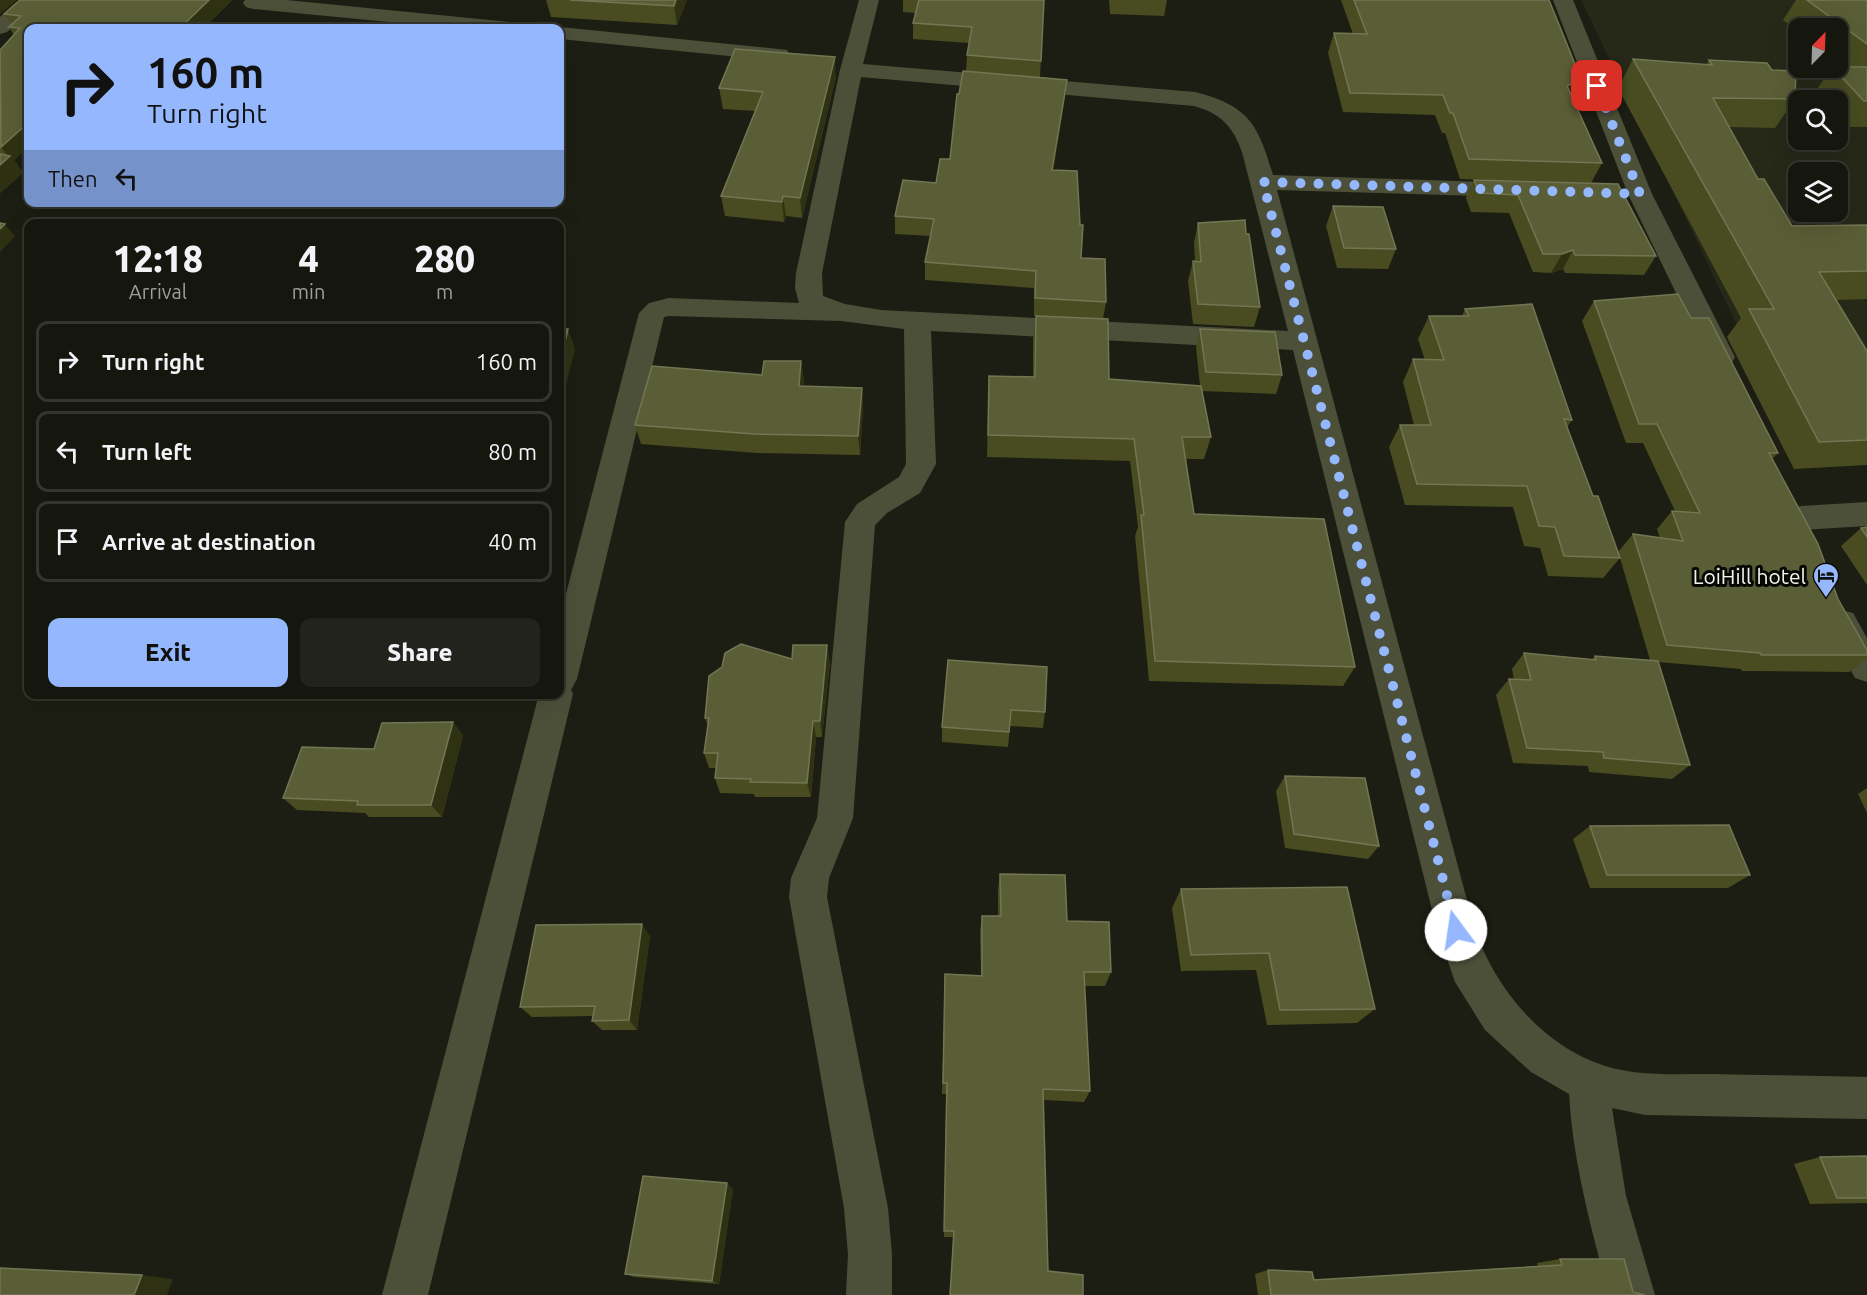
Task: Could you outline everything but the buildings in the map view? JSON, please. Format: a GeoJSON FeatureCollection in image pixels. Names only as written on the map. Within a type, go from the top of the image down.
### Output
{"type":"FeatureCollection","features":[{"type":"Feature","properties":{"kind":"street"},"geometry":{"type":"LineString","coordinates":[[0,28],[34,0]]}},
{"type":"Feature","properties":{"kind":"street"},"geometry":{"type":"LineString","coordinates":[[846,315],[811,301],[808,288],[845,64],[869,0]]}},
{"type":"Feature","properties":{"kind":"street"},"geometry":{"type":"LineString","coordinates":[[1563,0],[1628,193],[1734,382]]}},
{"type":"Feature","properties":{"kind":"street"},"geometry":{"type":"LineString","coordinates":[[253,3],[470,24]]}},
{"type":"Feature","properties":{"kind":"street"},"geometry":{"type":"LineString","coordinates":[[564,33],[795,56]]}},
{"type":"Feature","properties":{"kind":"street"},"geometry":{"type":"LineString","coordinates":[[845,64],[1195,99],[1213,103],[1234,115],[1248,132],[1263,182],[1456,930],[1469,968],[1499,1016],[1545,1058],[1589,1082],[1645,1094],[1867,1098]]}},
{"type":"Feature","properties":{"kind":"street"},"geometry":{"type":"LineString","coordinates":[[1263,182],[1534,190]]}},
{"type":"Feature","properties":{"kind":"street"},"geometry":{"type":"LineString","coordinates":[[564,663],[652,313],[658,309],[846,315],[917,321],[1304,341]]}},
{"type":"Feature","properties":{"kind":"street"},"geometry":{"type":"LineString","coordinates":[[869,1295],[870,1254],[866,1208],[808,897],[810,878],[835,818],[860,522],[876,503],[901,494],[916,479],[921,464],[917,321]]}},
{"type":"Feature","properties":{"kind":"street"},"geometry":{"type":"LineString","coordinates":[[1800,518],[1867,514]]}},
{"type":"Feature","properties":{"kind":"street"},"geometry":{"type":"LineString","coordinates":[[1832,604],[1867,668]]}},
{"type":"Feature","properties":{"kind":"street"},"geometry":{"type":"LineString","coordinates":[[405,1295],[555,699]]}},
{"type":"Feature","properties":{"kind":"street"},"geometry":{"type":"LineString","coordinates":[[1589,1082],[1592,1124],[1604,1196],[1632,1295]]}},
{"type":"Feature","properties":{"kind":"shaded area"},"geometry":{"type":"Polygon","coordinates":[[[1581,0],[1867,0],[1867,464],[1805,467],[1581,0]]]}},
{"type":"Feature","properties":{"kind":"place","name":"LoiHill hotel"},"geometry":{"type":"Point","coordinates":[1826,599]}},
{"type":"Feature","properties":{"kind":"route"},"geometry":{"type":"LineString","coordinates":[[1456,930],[1263,182],[1640,194],[1597,86]]}}]}
